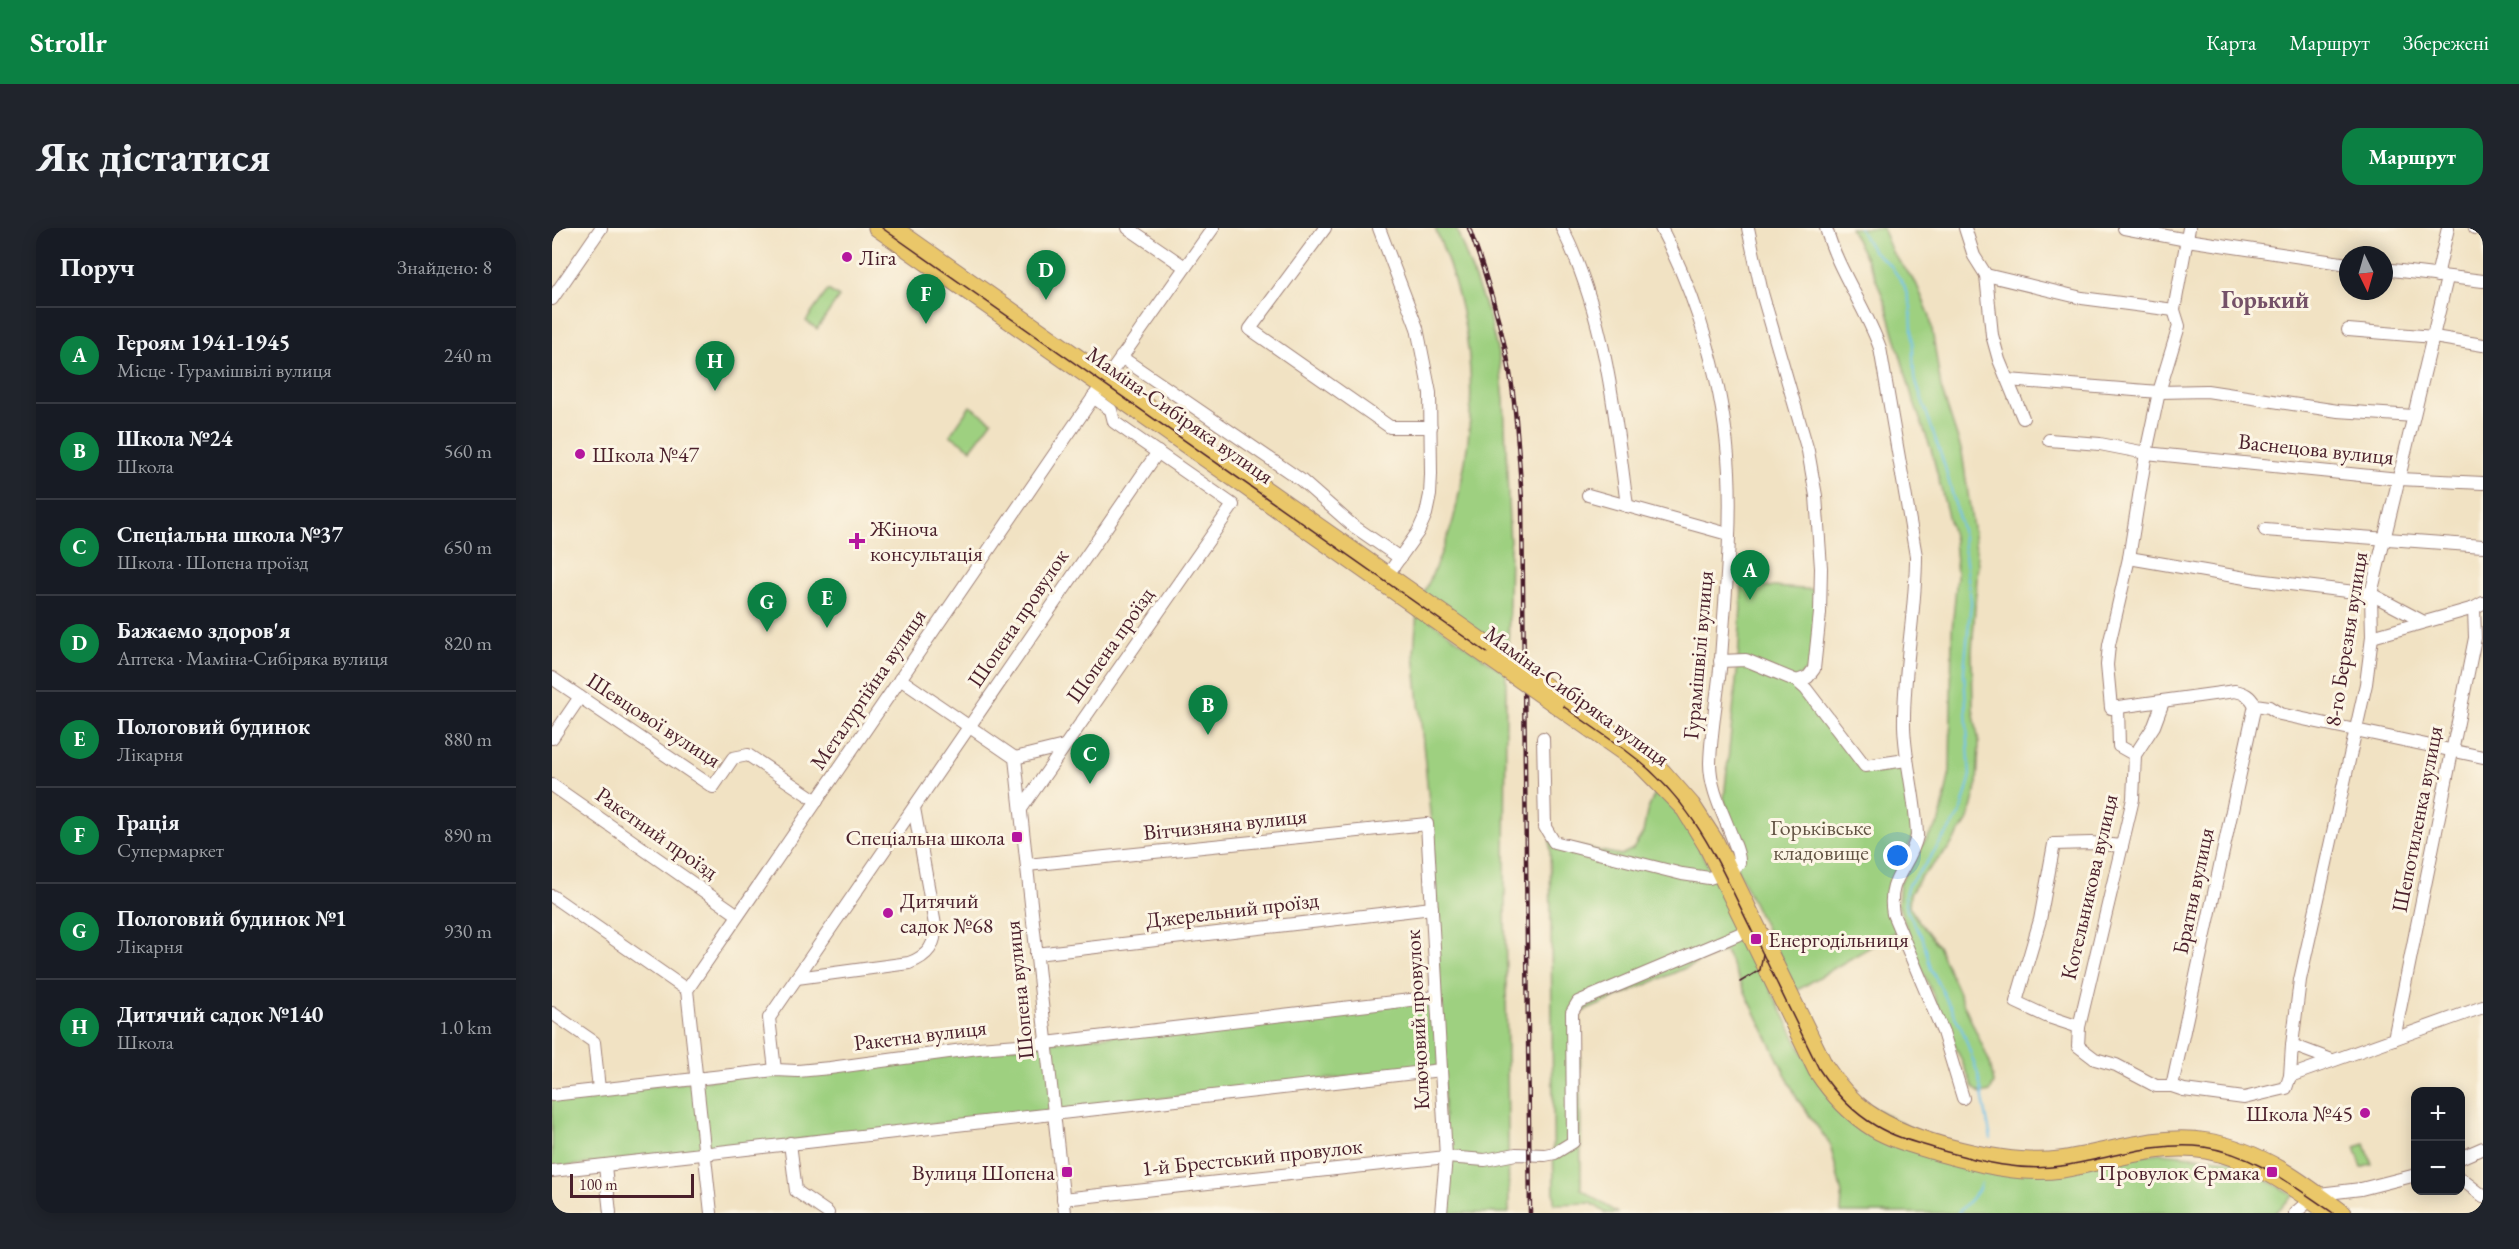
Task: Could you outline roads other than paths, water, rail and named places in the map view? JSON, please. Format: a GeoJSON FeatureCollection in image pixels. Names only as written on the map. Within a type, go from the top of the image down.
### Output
{"type":"FeatureCollection","features":[{"type":"Feature","properties":{"kind":"main road","name":"Маміна-Сибіряка вулиця"},"geometry":{"type":"LineString","coordinates":[[876,228],[900,233],[1100,387],[1385,579],[1558,700],[1640,764],[1663,786],[1696,828],[1725,873],[1825,1065],[1833,1078],[1866,1111],[1893,1127],[1983,1155],[2022,1161],[2061,1159],[2161,1139],[2207,1140],[2261,1157],[2314,1197]]}},
{"type":"Feature","properties":{"kind":"main road"},"geometry":{"type":"LineString","coordinates":[[2314,1197],[2327,1213]]}},
{"type":"Feature","properties":{"kind":"main road"},"geometry":{"type":"LineString","coordinates":[[2314,1197],[2344,1213]]}},
{"type":"Feature","properties":{"kind":"street"},"geometry":{"type":"LineString","coordinates":[[552,299],[601,228]]}},
{"type":"Feature","properties":{"kind":"street"},"geometry":{"type":"LineString","coordinates":[[1128,228],[1185,267]]}},
{"type":"Feature","properties":{"kind":"street","name":"Металургійна вулиця"},"geometry":{"type":"LineString","coordinates":[[687,990],[1100,387],[1213,228]]}},
{"type":"Feature","properties":{"kind":"street"},"geometry":{"type":"LineString","coordinates":[[1324,228],[1250,329],[1390,427],[1431,427]]}},
{"type":"Feature","properties":{"kind":"street"},"geometry":{"type":"LineString","coordinates":[[1379,228],[1417,328],[1430,393],[1431,427],[1430,495],[1426,514],[1418,532],[1385,579]]}},
{"type":"Feature","properties":{"kind":"street"},"geometry":{"type":"LineString","coordinates":[[1562,228],[1578,259],[1608,364],[1627,506]]}},
{"type":"Feature","properties":{"kind":"street","name":"Гурамішвілі вулиця"},"geometry":{"type":"LineString","coordinates":[[1661,228],[1696,312],[1723,414],[1729,474],[1728,534],[1711,776],[1713,788],[1740,860],[1725,873]]}},
{"type":"Feature","properties":{"kind":"street"},"geometry":{"type":"LineString","coordinates":[[1748,228],[1762,293],[1808,451],[1816,496],[1821,568],[1817,647],[1814,669],[1808,678],[1797,681]]}},
{"type":"Feature","properties":{"kind":"street"},"geometry":{"type":"LineString","coordinates":[[1826,228],[1840,266],[1874,331],[1880,348],[1916,556],[1916,588],[1904,690],[1906,760],[1917,836],[1915,846],[1893,886],[1890,900],[1893,914],[1943,1032],[1963,1098]]}},
{"type":"Feature","properties":{"kind":"street"},"geometry":{"type":"LineString","coordinates":[[1965,228],[1974,256],[1986,275],[1992,335],[2023,418]]}},
{"type":"Feature","properties":{"kind":"street"},"geometry":{"type":"LineString","coordinates":[[2124,228],[2188,234],[2339,262]]}},
{"type":"Feature","properties":{"kind":"street","name":"8-го Березня вулиця"},"geometry":{"type":"LineString","coordinates":[[2290,1076],[2300,980],[2366,684],[2372,638],[2371,594],[2434,337],[2448,228]]}},
{"type":"Feature","properties":{"kind":"street"},"geometry":{"type":"LineString","coordinates":[[2475,228],[2483,229]]}},
{"type":"Feature","properties":{"kind":"street"},"geometry":{"type":"LineString","coordinates":[[2188,234],[2174,310],[2179,326],[2159,392],[2146,453],[2129,558],[2116,608],[2107,665],[2111,708],[2235,691],[2244,692],[2251,697],[2255,705],[2269,707],[2280,714],[2483,757]]}},
{"type":"Feature","properties":{"kind":"street"},"geometry":{"type":"LineString","coordinates":[[2393,270],[2483,281]]}},
{"type":"Feature","properties":{"kind":"street"},"geometry":{"type":"LineString","coordinates":[[1986,275],[2082,298],[2174,310]]}},
{"type":"Feature","properties":{"kind":"street"},"geometry":{"type":"LineString","coordinates":[[2348,330],[2434,337],[2483,345]]}},
{"type":"Feature","properties":{"kind":"street"},"geometry":{"type":"LineString","coordinates":[[1121,357],[1301,480],[1352,525],[1400,558]]}},
{"type":"Feature","properties":{"kind":"street","name":"Васнецова вулиця"},"geometry":{"type":"LineString","coordinates":[[2008,380],[2159,392],[2207,391],[2338,411],[2414,416]]}},
{"type":"Feature","properties":{"kind":"street"},"geometry":{"type":"LineString","coordinates":[[1100,387],[1114,422],[1158,452]]}},
{"type":"Feature","properties":{"kind":"street","name":"Васнецова вулиця"},"geometry":{"type":"LineString","coordinates":[[2049,440],[2100,444],[2146,453],[2399,479],[2483,483]]}},
{"type":"Feature","properties":{"kind":"street","name":"Шопена проїзд"},"geometry":{"type":"LineString","coordinates":[[1021,809],[1233,505],[1158,452]]}},
{"type":"Feature","properties":{"kind":"street","name":"Шопена провулок"},"geometry":{"type":"LineString","coordinates":[[775,1070],[769,1018],[1158,452]]}},
{"type":"Feature","properties":{"kind":"street"},"geometry":{"type":"LineString","coordinates":[[1588,495],[1728,534]]}},
{"type":"Feature","properties":{"kind":"street"},"geometry":{"type":"LineString","coordinates":[[2265,530],[2483,546]]}},
{"type":"Feature","properties":{"kind":"street"},"geometry":{"type":"LineString","coordinates":[[2129,558],[2257,579],[2371,594],[2422,621]]}},
{"type":"Feature","properties":{"kind":"street"},"geometry":{"type":"LineString","coordinates":[[2372,638],[2422,621],[2478,606]]}},
{"type":"Feature","properties":{"kind":"street","name":"Шепотиленка вулиця"},"geometry":{"type":"LineString","coordinates":[[2394,1039],[2475,638],[2478,606]]}},
{"type":"Feature","properties":{"kind":"street"},"geometry":{"type":"LineString","coordinates":[[1720,662],[1746,660],[1797,681],[1806,689],[1865,766],[1906,760]]}},
{"type":"Feature","properties":{"kind":"street","name":"Шевцової вулиця"},"geometry":{"type":"LineString","coordinates":[[552,678],[713,787],[733,758],[748,755],[816,801]]}},
{"type":"Feature","properties":{"kind":"street"},"geometry":{"type":"LineString","coordinates":[[900,679],[1015,758],[1064,746]]}},
{"type":"Feature","properties":{"kind":"street"},"geometry":{"type":"LineString","coordinates":[[552,738],[580,697]]}},
{"type":"Feature","properties":{"kind":"street"},"geometry":{"type":"LineString","coordinates":[[2118,707],[2120,746],[2135,755],[2154,726],[2163,702]]}},
{"type":"Feature","properties":{"kind":"street","name":"Братня вулиця"},"geometry":{"type":"LineString","coordinates":[[2172,1086],[2255,705]]}},
{"type":"Feature","properties":{"kind":"street"},"geometry":{"type":"LineString","coordinates":[[1543,738],[1545,827],[1554,842],[1682,874],[1709,878],[1725,873]]}},
{"type":"Feature","properties":{"kind":"street","name":"Котельникова вулиця"},"geometry":{"type":"LineString","coordinates":[[2079,1027],[2133,799],[2135,755]]}},
{"type":"Feature","properties":{"kind":"street","name":"Шопена вулиця"},"geometry":{"type":"LineString","coordinates":[[1015,758],[1065,1213]]}},
{"type":"Feature","properties":{"kind":"street","name":"Ракетний проїзд"},"geometry":{"type":"LineString","coordinates":[[552,785],[738,915]]}},
{"type":"Feature","properties":{"kind":"street"},"geometry":{"type":"LineString","coordinates":[[797,978],[909,963],[921,959],[930,950],[935,937],[935,925],[914,807]]}},
{"type":"Feature","properties":{"kind":"street","name":"Вітчизняна вулиця"},"geometry":{"type":"LineString","coordinates":[[1027,865],[1427,825]]}},
{"type":"Feature","properties":{"kind":"street","name":"Ключовий провулок"},"geometry":{"type":"LineString","coordinates":[[1427,825],[1446,1157],[1441,1213]]}},
{"type":"Feature","properties":{"kind":"street"},"geometry":{"type":"LineString","coordinates":[[2122,846],[2091,843],[2054,844],[2040,920],[2016,1002],[2046,1016],[2079,1027],[2078,1046],[2095,1059],[2116,1065],[2148,1083],[2244,1098],[2266,1092],[2282,1091],[2286,1088],[2290,1076],[2483,1007]]}},
{"type":"Feature","properties":{"kind":"street"},"geometry":{"type":"LineString","coordinates":[[552,896],[687,990],[711,1213]]}},
{"type":"Feature","properties":{"kind":"street","name":"Джерельний проїзд"},"geometry":{"type":"LineString","coordinates":[[1036,954],[1432,909]]}},
{"type":"Feature","properties":{"kind":"street","name":"1-й Брестський провулок"},"geometry":{"type":"LineString","coordinates":[[1063,1199],[1446,1157],[1485,1160],[1516,1154],[1545,1155],[1567,1147],[1573,1142],[1572,1012],[1578,1002],[1753,929]]}},
{"type":"Feature","properties":{"kind":"street","name":"Ракетна вулиця"},"geometry":{"type":"LineString","coordinates":[[552,1095],[775,1070],[798,1071],[830,1068],[978,1048],[1046,1043],[1436,997]]}},
{"type":"Feature","properties":{"kind":"street"},"geometry":{"type":"LineString","coordinates":[[552,1013],[594,1042],[599,1089]]}},
{"type":"Feature","properties":{"kind":"street"},"geometry":{"type":"LineString","coordinates":[[2292,1045],[2332,1060]]}},
{"type":"Feature","properties":{"kind":"street"},"geometry":{"type":"LineString","coordinates":[[552,1171],[1441,1070]]}},
{"type":"Feature","properties":{"kind":"street"},"geometry":{"type":"LineString","coordinates":[[790,1143],[796,1191],[828,1213]]}},
{"type":"Feature","properties":{"kind":"street"},"geometry":{"type":"LineString","coordinates":[[2465,1156],[2483,1148]]}},
{"type":"Feature","properties":{"kind":"street"},"geometry":{"type":"LineString","coordinates":[[605,1166],[610,1213]]}},
{"type":"Feature","properties":{"kind":"street"},"geometry":{"type":"LineString","coordinates":[[2295,1213],[2314,1197],[2361,1189],[2411,1176]]}},
{"type":"Feature","properties":{"kind":"street"},"geometry":{"type":"LineString","coordinates":[[2465,1182],[2483,1196]]}},
{"type":"Feature","properties":{"kind":"waterway"},"geometry":{"type":"LineString","coordinates":[[1859,228],[1872,250],[1891,266],[1904,285],[1911,307],[1914,376],[1945,467],[1962,530],[1971,602],[1964,671],[1970,779],[1960,814],[1908,885],[1905,895],[1907,911],[1923,939],[1931,969],[1963,1032],[1978,1074],[1991,1139]]}},
{"type":"Feature","properties":{"kind":"waterway"},"geometry":{"type":"LineString","coordinates":[[1958,1213],[1978,1191],[1981,1183]]}},
{"type":"Feature","properties":{"kind":"tram line"},"geometry":{"type":"LineString","coordinates":[[882,228],[1624,749],[1647,768],[1684,807],[1712,851],[1819,1069],[1844,1101],[1867,1120],[1891,1134],[1940,1150],[1999,1164],[2030,1168],[2061,1166],[2168,1146],[2204,1147],[2240,1156],[2272,1172],[2333,1213]]}},
{"type":"Feature","properties":{"kind":"tram line"},"geometry":{"type":"LineString","coordinates":[[1740,982],[1760,970],[1763,954]]}},
{"type":"Feature","properties":{"kind":"railway"},"geometry":{"type":"LineString","coordinates":[[1469,228],[1493,299],[1508,362],[1516,420],[1522,499],[1530,1213]]}},
{"type":"Feature","properties":{"kind":"place","name":"Ліга"},"geometry":{"type":"Point","coordinates":[847,257]}},
{"type":"Feature","properties":{"kind":"place","name":"Бажаємо здоров'я"},"geometry":{"type":"Point","coordinates":[1046,300]}},
{"type":"Feature","properties":{"kind":"place","name":"Грація"},"geometry":{"type":"Point","coordinates":[926,324]}},
{"type":"Feature","properties":{"kind":"place","name":"Дитячий садок №140"},"geometry":{"type":"Point","coordinates":[715,391]}},
{"type":"Feature","properties":{"kind":"place","name":"Школа №47"},"geometry":{"type":"Point","coordinates":[580,454]}},
{"type":"Feature","properties":{"kind":"place","name":"Жіноча консультація"},"geometry":{"type":"Point","coordinates":[857,541]}},
{"type":"Feature","properties":{"kind":"place","name":"Героям 1941-1945"},"geometry":{"type":"Point","coordinates":[1750,600]}},
{"type":"Feature","properties":{"kind":"place","name":"Пологовий будинок"},"geometry":{"type":"Point","coordinates":[827,628]}},
{"type":"Feature","properties":{"kind":"place","name":"Пологовий будинок №1"},"geometry":{"type":"Point","coordinates":[767,632]}},
{"type":"Feature","properties":{"kind":"place","name":"Школа №24"},"geometry":{"type":"Point","coordinates":[1208,735]}},
{"type":"Feature","properties":{"kind":"place","name":"Спеціальна школа №37"},"geometry":{"type":"Point","coordinates":[1090,784]}},
{"type":"Feature","properties":{"kind":"place","name":"Спеціальна школа"},"geometry":{"type":"Point","coordinates":[1017,837]}},
{"type":"Feature","properties":{"kind":"place","name":"Дитячий садок №68"},"geometry":{"type":"Point","coordinates":[888,913]}},
{"type":"Feature","properties":{"kind":"place","name":"Енергодільниця"},"geometry":{"type":"Point","coordinates":[1756,939]}},
{"type":"Feature","properties":{"kind":"place","name":"Школа №45"},"geometry":{"type":"Point","coordinates":[2365,1113]}},
{"type":"Feature","properties":{"kind":"place","name":"Вулиця Шопена"},"geometry":{"type":"Point","coordinates":[1067,1172]}},
{"type":"Feature","properties":{"kind":"place","name":"Провулок Єрмака"},"geometry":{"type":"Point","coordinates":[2272,1172]}},
{"type":"Feature","properties":{"kind":"district","name":"Горький"},"geometry":{"type":"Point","coordinates":[2265,299]}},
{"type":"Feature","properties":{"kind":"park label","name":"Горьківське кладовище"},"geometry":{"type":"Point","coordinates":[1821,840]}}]}
